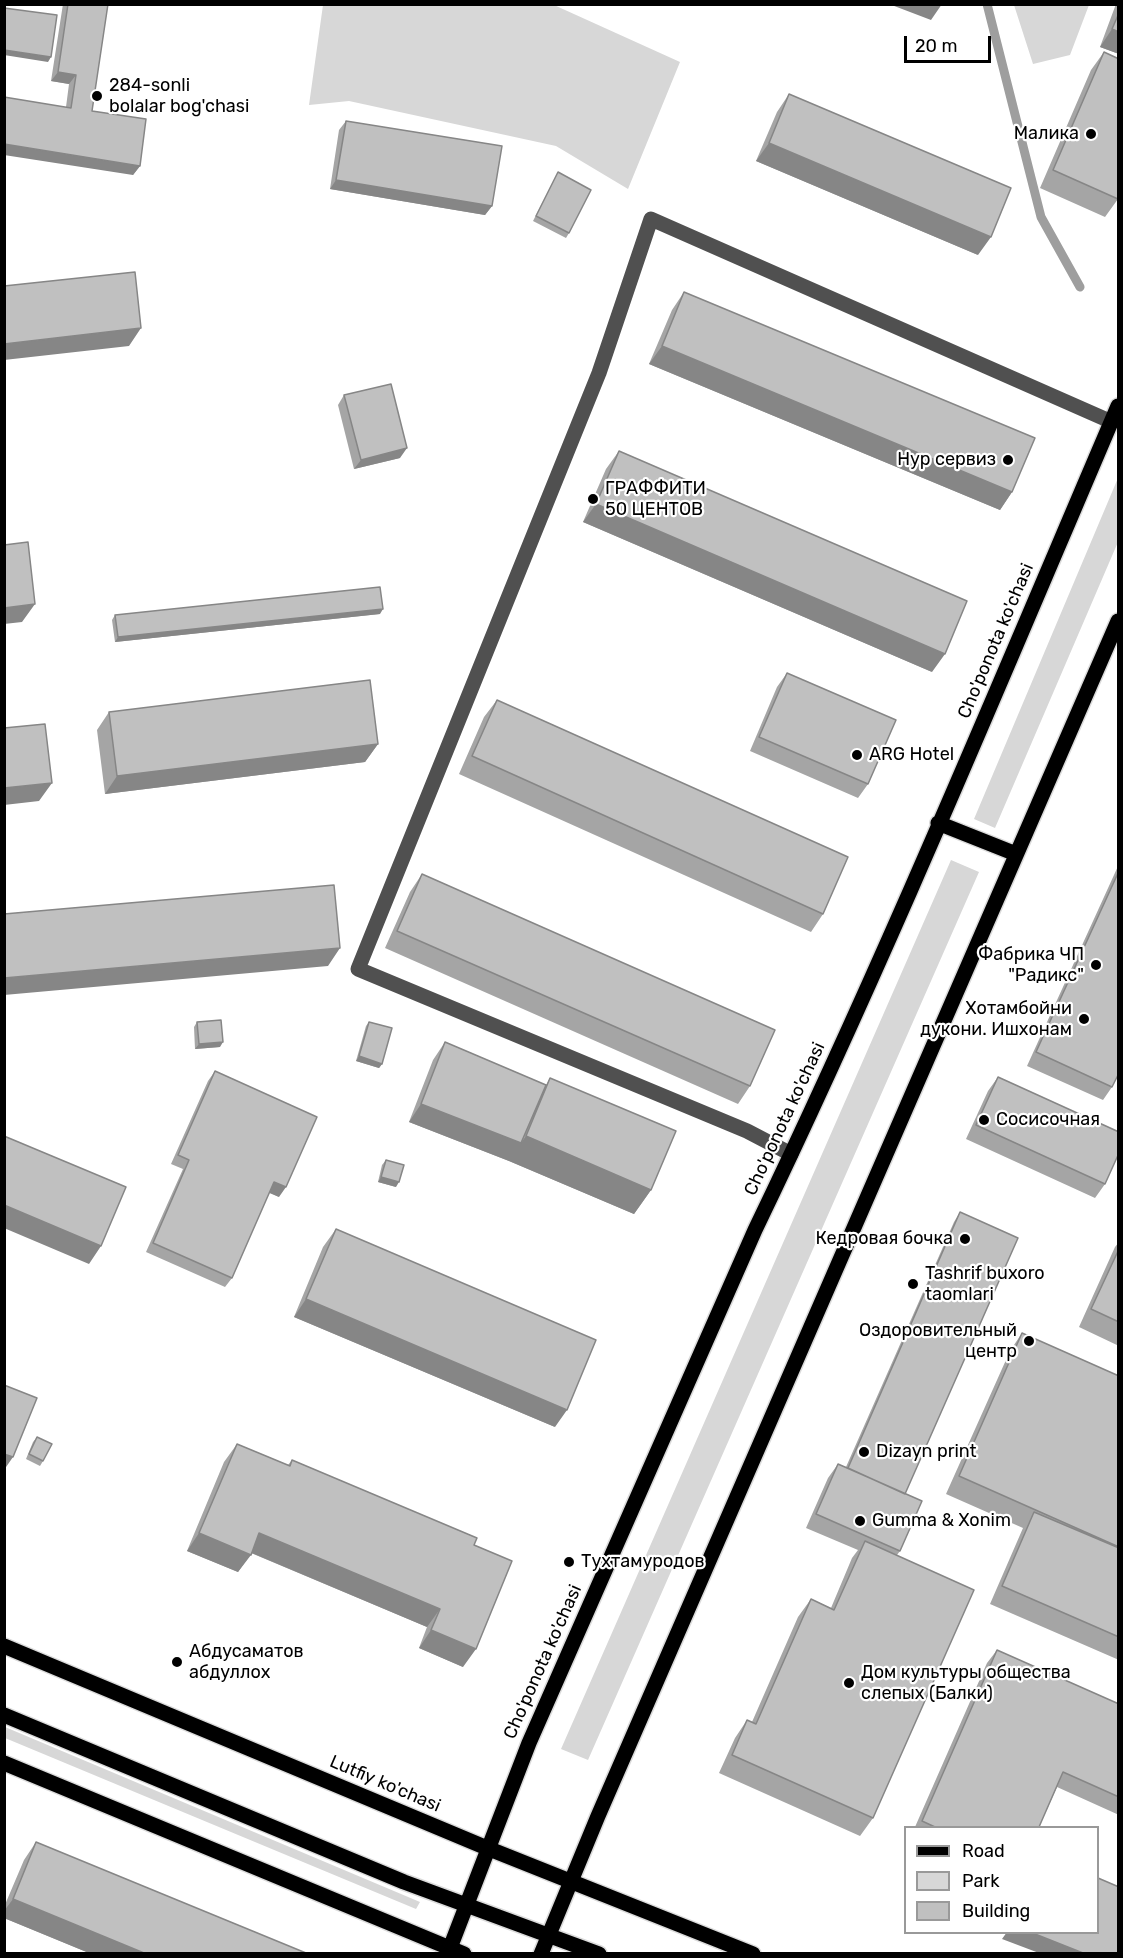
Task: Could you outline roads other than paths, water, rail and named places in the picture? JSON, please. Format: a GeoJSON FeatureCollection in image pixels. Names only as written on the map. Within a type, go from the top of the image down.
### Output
{"type":"FeatureCollection","features":[{"type":"Feature","properties":{"kind":"main road","name":"Cho'ponota ko'chasi"},"geometry":{"type":"LineString","coordinates":[[454,1952],[466,1905],[529,1743],[755,1230],[938,823],[1119,406]]}},
{"type":"Feature","properties":{"kind":"main road"},"geometry":{"type":"LineString","coordinates":[[541,1953],[1119,621]]}},
{"type":"Feature","properties":{"kind":"main road"},"geometry":{"type":"LineString","coordinates":[[938,823],[1016,854]]}},
{"type":"Feature","properties":{"kind":"main road","name":"Lutfiy ko'chasi"},"geometry":{"type":"LineString","coordinates":[[4,1646],[488,1848],[753,1953]]}},
{"type":"Feature","properties":{"kind":"main road"},"geometry":{"type":"LineString","coordinates":[[4,1715],[387,1874],[599,1953]]}},
{"type":"Feature","properties":{"kind":"main road"},"geometry":{"type":"LineString","coordinates":[[4,1763],[454,1952]]}},
{"type":"Feature","properties":{"kind":"street"},"geometry":{"type":"LineString","coordinates":[[791,1154],[747,1131],[358,969],[592,391],[651,219],[1112,422]]}},
{"type":"Feature","properties":{"kind":"waterway"},"geometry":{"type":"LineString","coordinates":[[987,4],[1041,217],[1080,287]]}},
{"type":"Feature","properties":{"kind":"place","name":"284-sonli bolalar bog'chasi"},"geometry":{"type":"Point","coordinates":[97,96]}},
{"type":"Feature","properties":{"kind":"place","name":"Малика"},"geometry":{"type":"Point","coordinates":[1091,134]}},
{"type":"Feature","properties":{"kind":"place","name":"Нур сервиз"},"geometry":{"type":"Point","coordinates":[1008,460]}},
{"type":"Feature","properties":{"kind":"place","name":"ГРАФФИТИ 50 ЦЕНТОВ"},"geometry":{"type":"Point","coordinates":[593,499]}},
{"type":"Feature","properties":{"kind":"place","name":"ARG Hotel"},"geometry":{"type":"Point","coordinates":[857,755]}},
{"type":"Feature","properties":{"kind":"place","name":"Фабрика ЧП \"Радикс\""},"geometry":{"type":"Point","coordinates":[1096,965]}},
{"type":"Feature","properties":{"kind":"place","name":"Хотамбойни дукони. Ишхонам"},"geometry":{"type":"Point","coordinates":[1084,1019]}},
{"type":"Feature","properties":{"kind":"place","name":"Сосисочная"},"geometry":{"type":"Point","coordinates":[984,1120]}},
{"type":"Feature","properties":{"kind":"place","name":"Кедровая бочка"},"geometry":{"type":"Point","coordinates":[965,1239]}},
{"type":"Feature","properties":{"kind":"place","name":"Tashrif buxoro taomlari"},"geometry":{"type":"Point","coordinates":[913,1284]}},
{"type":"Feature","properties":{"kind":"place","name":"Оздоровительный центр"},"geometry":{"type":"Point","coordinates":[1029,1341]}},
{"type":"Feature","properties":{"kind":"place","name":"Dizayn print"},"geometry":{"type":"Point","coordinates":[864,1452]}},
{"type":"Feature","properties":{"kind":"place","name":"Gumma & Xonim"},"geometry":{"type":"Point","coordinates":[860,1521]}},
{"type":"Feature","properties":{"kind":"place","name":"Тухтамуродов"},"geometry":{"type":"Point","coordinates":[569,1562]}},
{"type":"Feature","properties":{"kind":"place","name":"Абдусаматов абдуллох"},"geometry":{"type":"Point","coordinates":[177,1662]}},
{"type":"Feature","properties":{"kind":"place","name":"Дом культуры общества слепых (Балки)"},"geometry":{"type":"Point","coordinates":[849,1683]}}]}
